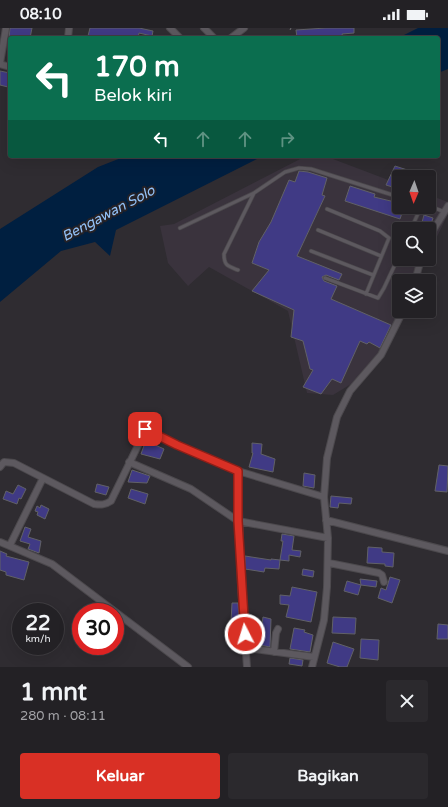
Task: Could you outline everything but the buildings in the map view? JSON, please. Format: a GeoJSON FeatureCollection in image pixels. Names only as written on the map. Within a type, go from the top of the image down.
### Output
{"type":"FeatureCollection","features":[{"type":"Feature","properties":{"kind":"street"},"geometry":{"type":"LineString","coordinates":[[0,63],[6,28]]}},
{"type":"Feature","properties":{"kind":"street"},"geometry":{"type":"LineString","coordinates":[[170,28],[178,36]]}},
{"type":"Feature","properties":{"kind":"street"},"geometry":{"type":"LineString","coordinates":[[204,28],[212,36]]}},
{"type":"Feature","properties":{"kind":"street"},"geometry":{"type":"LineString","coordinates":[[233,36],[241,29]]}},
{"type":"Feature","properties":{"kind":"street"},"geometry":{"type":"LineString","coordinates":[[436,226],[448,206]]}},
{"type":"Feature","properties":{"kind":"street"},"geometry":{"type":"LineString","coordinates":[[312,667],[324,620],[329,563],[324,497],[327,458],[337,417],[350,391],[381,355],[400,318]]}},
{"type":"Feature","properties":{"kind":"street"},"geometry":{"type":"LineString","coordinates":[[0,466],[7,461],[94,504],[102,506],[111,501],[146,429],[177,445],[238,471],[324,497]]}},
{"type":"Feature","properties":{"kind":"street"},"geometry":{"type":"LineString","coordinates":[[129,462],[191,489],[238,521],[328,538]]}},
{"type":"Feature","properties":{"kind":"street"},"geometry":{"type":"LineString","coordinates":[[238,471],[238,521],[247,667]]}},
{"type":"Feature","properties":{"kind":"street"},"geometry":{"type":"LineString","coordinates":[[10,546],[43,478]]}},
{"type":"Feature","properties":{"kind":"street"},"geometry":{"type":"LineString","coordinates":[[326,520],[448,550]]}},
{"type":"Feature","properties":{"kind":"street"},"geometry":{"type":"LineString","coordinates":[[0,542],[52,564],[188,667]]}},
{"type":"Feature","properties":{"kind":"street"},"geometry":{"type":"LineString","coordinates":[[329,563],[379,573],[382,575],[384,582]]}},
{"type":"Feature","properties":{"kind":"street"},"geometry":{"type":"LineString","coordinates":[[274,652],[276,633],[278,629]]}},
{"type":"Feature","properties":{"kind":"street"},"geometry":{"type":"LineString","coordinates":[[246,648],[314,657]]}},
{"type":"Feature","properties":{"kind":"lane"},"geometry":{"type":"LineString","coordinates":[[180,228],[254,193],[285,172],[302,168],[311,169],[392,195]]}},
{"type":"Feature","properties":{"kind":"lane"},"geometry":{"type":"LineString","coordinates":[[238,270],[227,265],[224,261],[224,254],[254,193]]}},
{"type":"Feature","properties":{"kind":"lane"},"geometry":{"type":"LineString","coordinates":[[327,209],[385,234],[389,238],[366,294]]}},
{"type":"Feature","properties":{"kind":"lane"},"geometry":{"type":"LineString","coordinates":[[436,209],[445,212]]}},
{"type":"Feature","properties":{"kind":"lane"},"geometry":{"type":"LineString","coordinates":[[318,230],[381,256]]}},
{"type":"Feature","properties":{"kind":"lane"},"geometry":{"type":"LineString","coordinates":[[311,251],[373,276]]}},
{"type":"Feature","properties":{"kind":"lane"},"geometry":{"type":"LineString","coordinates":[[325,278],[376,298],[380,296],[394,266]]}},
{"type":"Feature","properties":{"kind":"shaded area"},"geometry":{"type":"Polygon","coordinates":[[[302,158],[330,158],[392,181],[392,214],[436,214],[436,198],[448,202],[448,214],[436,239],[436,222],[392,222],[392,266],[422,266],[418,274],[392,274],[392,318],[398,318],[371,372],[333,395],[307,393],[288,311],[209,267],[188,286],[168,263],[160,226],[174,224],[302,158]]]}},
{"type":"Feature","properties":{"kind":"water"},"geometry":{"type":"Polygon","coordinates":[[[418,28],[448,28],[448,69],[440,72],[440,36],[402,36],[418,28]]]}},
{"type":"Feature","properties":{"kind":"water","name":"Bengawan Solo"},"geometry":{"type":"Polygon","coordinates":[[[121,158],[259,158],[116,230],[110,256],[95,242],[61,251],[0,302],[0,229],[98,167],[121,158]]]}},
{"type":"Feature","properties":{"kind":"route"},"geometry":{"type":"LineString","coordinates":[[145,429],[177,445],[238,471],[238,521],[245,634]]}}]}
